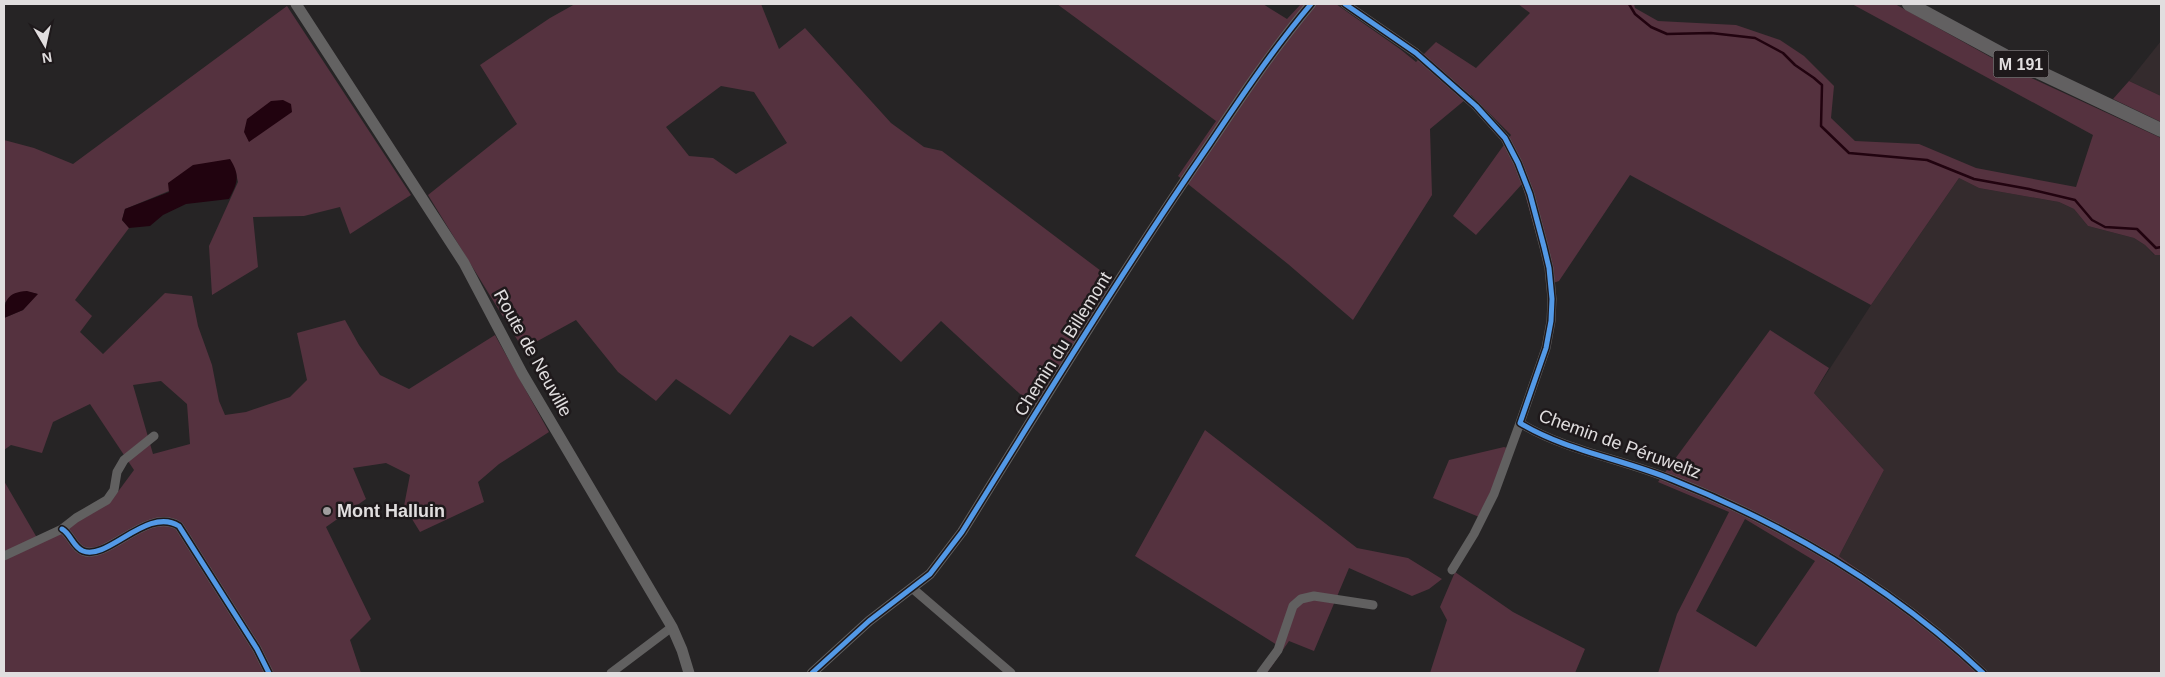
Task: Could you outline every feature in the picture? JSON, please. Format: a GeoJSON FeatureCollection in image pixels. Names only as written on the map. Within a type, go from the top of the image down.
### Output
{"type":"FeatureCollection","features":[{"type":"Feature","properties":{"kind":"main road","name":"Route de Neuville"},"geometry":{"type":"LineString","coordinates":[[296,4],[464,263],[526,379],[672,627],[689,673]]}},
{"type":"Feature","properties":{"kind":"main road","name":"M 191"},"geometry":{"type":"LineString","coordinates":[[1909,4],[2005,56],[2161,130]]}},
{"type":"Feature","properties":{"kind":"street","name":"Chemin du Billemont"},"geometry":{"type":"LineString","coordinates":[[812,673],[868,621],[935,569],[954,543],[1135,255],[1248,88],[1311,4]]}},
{"type":"Feature","properties":{"kind":"street","name":"Chemin de Péruweltz"},"geometry":{"type":"LineString","coordinates":[[1344,4],[1416,53],[1476,106],[1505,138],[1518,162],[1530,194],[1544,246],[1549,268],[1552,300],[1551,321],[1546,348],[1520,423],[1551,439],[1672,480],[1795,536],[1828,556],[1907,610],[1983,673]]}},
{"type":"Feature","properties":{"kind":"street"},"geometry":{"type":"LineString","coordinates":[[1452,570],[1474,534],[1494,494],[1520,423]]}},
{"type":"Feature","properties":{"kind":"street"},"geometry":{"type":"LineString","coordinates":[[4,556],[62,529],[76,518],[107,500],[114,490],[117,472],[124,460],[154,436]]}},
{"type":"Feature","properties":{"kind":"street"},"geometry":{"type":"LineString","coordinates":[[62,529],[79,548],[89,552],[104,547],[156,522],[170,521],[179,526],[257,649],[269,673]]}},
{"type":"Feature","properties":{"kind":"street"},"geometry":{"type":"LineString","coordinates":[[912,588],[1011,673]]}},
{"type":"Feature","properties":{"kind":"street"},"geometry":{"type":"LineString","coordinates":[[1261,673],[1278,650],[1293,606],[1301,599],[1314,596],[1373,605]]}},
{"type":"Feature","properties":{"kind":"street"},"geometry":{"type":"LineString","coordinates":[[611,673],[672,627]]}},
{"type":"Feature","properties":{"kind":"shaded area"},"geometry":{"type":"Polygon","coordinates":[[[575,4],[761,4],[779,49],[805,28],[891,123],[924,147],[942,151],[1113,280],[1034,407],[941,321],[901,362],[851,316],[813,347],[790,335],[730,415],[676,379],[656,401],[618,372],[576,320],[523,349],[428,195],[517,124],[480,65],[550,18],[575,4]],[[721,86],[666,127],[689,156],[713,158],[736,174],[787,143],[754,92],[721,86]]]}},
{"type":"Feature","properties":{"kind":"shaded area"},"geometry":{"type":"Polygon","coordinates":[[[1057,4],[1263,4],[1287,19],[1301,4],[1336,4],[1416,62],[1436,42],[1476,68],[1530,13],[1518,4],[1634,4],[1635,8],[1658,21],[1736,25],[1780,40],[1804,56],[1834,86],[1831,118],[1855,141],[1919,144],[1976,168],[2076,187],[2093,135],[1852,4],[1895,4],[2012,69],[2161,138],[2161,255],[2155,255],[2134,238],[2088,226],[2074,209],[2059,202],[1979,188],[1959,178],[1871,305],[1630,175],[1559,281],[1547,285],[1546,268],[1522,184],[1476,235],[1453,216],[1511,135],[1471,95],[1430,129],[1432,195],[1353,320],[1288,264],[1178,176],[1216,121],[1057,4]]]}},
{"type":"Feature","properties":{"kind":"shaded area"},"geometry":{"type":"Polygon","coordinates":[[[287,6],[411,195],[350,234],[340,207],[304,216],[253,217],[258,267],[212,295],[209,246],[238,182],[236,173],[169,191],[125,209],[122,220],[129,228],[75,300],[92,316],[80,332],[103,354],[165,293],[192,296],[198,326],[212,365],[219,401],[225,415],[246,412],[290,397],[307,380],[297,333],[345,320],[359,345],[380,375],[409,389],[495,335],[549,432],[499,464],[478,482],[484,502],[420,532],[404,506],[410,475],[386,463],[353,468],[366,499],[326,527],[371,619],[350,640],[361,673],[4,673],[4,481],[40,543],[117,493],[134,470],[90,404],[53,422],[42,453],[11,445],[4,450],[4,318],[23,310],[37,294],[19,293],[11,297],[4,304],[4,140],[34,148],[73,164],[287,6]],[[161,381],[133,385],[153,454],[190,444],[187,404],[161,381]]]}},
{"type":"Feature","properties":{"kind":"shaded area"},"geometry":{"type":"Polygon","coordinates":[[[2161,41],[2161,96],[2129,81],[2161,41]]]}},
{"type":"Feature","properties":{"kind":"shaded area"},"geometry":{"type":"Polygon","coordinates":[[[2129,81],[2161,96],[2161,122],[2113,99],[2129,81]]]}},
{"type":"Feature","properties":{"kind":"shaded area"},"geometry":{"type":"Polygon","coordinates":[[[283,100],[291,104],[292,112],[249,142],[244,132],[247,119],[271,101],[283,100]]]}},
{"type":"Feature","properties":{"kind":"shaded area"},"geometry":{"type":"Polygon","coordinates":[[[230,159],[236,170],[237,180],[229,199],[186,204],[163,215],[150,226],[129,228],[122,220],[125,209],[169,192],[168,183],[193,165],[230,159]]]}},
{"type":"Feature","properties":{"kind":"shaded area"},"geometry":{"type":"Polygon","coordinates":[[[1959,178],[1979,188],[2059,202],[2074,209],[2088,226],[2134,238],[2145,245],[2154,255],[2161,255],[2161,673],[1989,673],[1924,616],[1839,556],[1884,470],[1814,393],[1871,305],[1959,178]]]}},
{"type":"Feature","properties":{"kind":"shaded area"},"geometry":{"type":"Polygon","coordinates":[[[27,291],[38,294],[23,310],[4,318],[8,298],[15,293],[27,291]]]}},
{"type":"Feature","properties":{"kind":"shaded area"},"geometry":{"type":"Polygon","coordinates":[[[1770,330],[1829,368],[1814,393],[1884,470],[1839,556],[1924,616],[1989,673],[1658,673],[1677,614],[1729,512],[1658,482],[1770,330]],[[1745,519],[1696,611],[1756,647],[1815,561],[1745,519]]]}},
{"type":"Feature","properties":{"kind":"shaded area"},"geometry":{"type":"Polygon","coordinates":[[[1205,430],[1357,548],[1408,558],[1442,579],[1429,589],[1412,596],[1349,568],[1314,651],[1289,641],[1267,673],[1258,673],[1277,645],[1135,556],[1205,430]]]}},
{"type":"Feature","properties":{"kind":"shaded area"},"geometry":{"type":"Polygon","coordinates":[[[1504,447],[1514,450],[1484,519],[1433,498],[1449,460],[1504,447]]]}},
{"type":"Feature","properties":{"kind":"shaded area"},"geometry":{"type":"Polygon","coordinates":[[[1455,572],[1513,612],[1585,649],[1575,673],[1430,673],[1447,620],[1440,607],[1455,572]]]}},
{"type":"Feature","properties":{"kind":"waterway"},"geometry":{"type":"LineString","coordinates":[[1629,4],[1635,14],[1651,27],[1667,34],[1711,33],[1755,38],[1783,53],[1795,65],[1822,85],[1821,126],[1849,153],[1927,160],[1974,179],[2075,200],[2092,220],[2105,227],[2137,229],[2156,248],[2161,247]]}},
{"type":"Feature","properties":{"kind":"cycle path"},"geometry":{"type":"LineString","coordinates":[[812,673],[869,621],[930,574],[962,532],[1145,240],[1258,73],[1311,4]]}},
{"type":"Feature","properties":{"kind":"cycle path"},"geometry":{"type":"LineString","coordinates":[[1345,4],[1416,53],[1476,106],[1505,138],[1518,163],[1530,194],[1544,247],[1549,268],[1552,299],[1551,321],[1546,348],[1520,423],[1556,441],[1673,480],[1757,517],[1837,562],[1876,587],[1949,642],[1983,673]]}},
{"type":"Feature","properties":{"kind":"cycle path"},"geometry":{"type":"LineString","coordinates":[[62,529],[80,549],[93,552],[154,523],[167,522],[179,526],[257,649],[269,673]]}},
{"type":"Feature","properties":{"kind":"place","name":"Mont Halluin"},"geometry":{"type":"Point","coordinates":[327,511]}}]}
